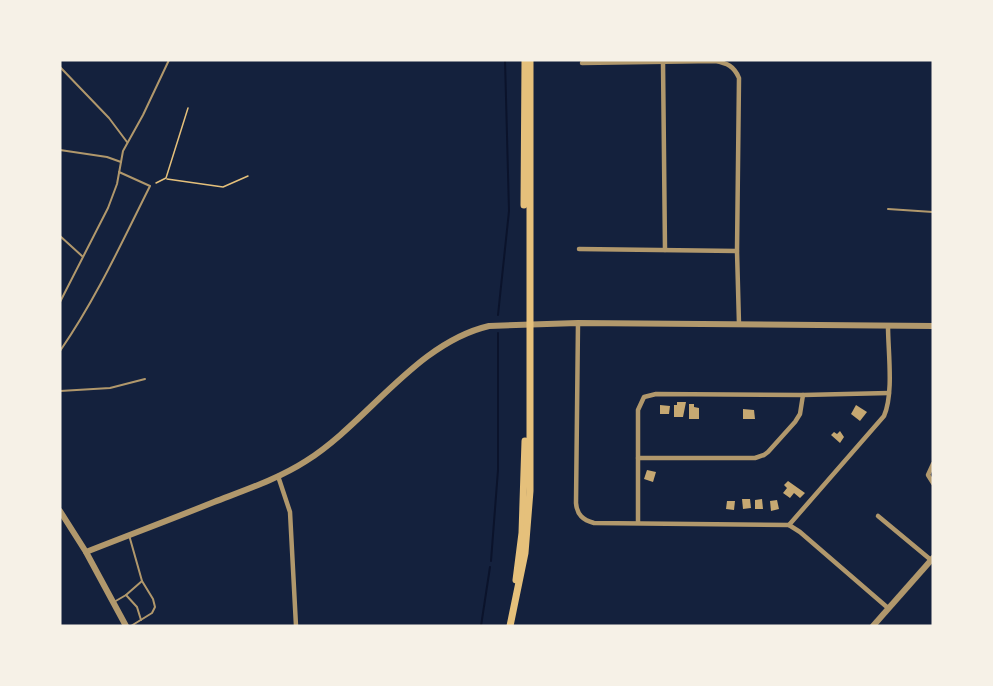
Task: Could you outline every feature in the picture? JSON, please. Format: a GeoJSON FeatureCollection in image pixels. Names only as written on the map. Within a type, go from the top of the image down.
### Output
{"type":"FeatureCollection","features":[{"type":"Feature","properties":{"kind":"main road"},"geometry":{"type":"LineString","coordinates":[[508,626],[522,573],[528,523],[525,60]]}},
{"type":"Feature","properties":{"kind":"main road"},"geometry":{"type":"LineString","coordinates":[[527,324],[530,60]]}},
{"type":"Feature","properties":{"kind":"street"},"geometry":{"type":"LineString","coordinates":[[582,63],[715,61],[732,66],[737,72],[739,78],[737,251],[739,324]]}},
{"type":"Feature","properties":{"kind":"street"},"geometry":{"type":"LineString","coordinates":[[663,62],[665,250]]}},
{"type":"Feature","properties":{"kind":"street"},"geometry":{"type":"LineString","coordinates":[[579,249],[737,251]]}},
{"type":"Feature","properties":{"kind":"street"},"geometry":{"type":"LineString","coordinates":[[578,323],[577,510],[583,519],[594,523],[789,525],[888,608]]}},
{"type":"Feature","properties":{"kind":"street"},"geometry":{"type":"LineString","coordinates":[[86,552],[278,476],[315,455],[430,355],[456,337],[489,326],[578,323],[933,326]]}},
{"type":"Feature","properties":{"kind":"street"},"geometry":{"type":"LineString","coordinates":[[789,525],[879,424],[887,410],[888,326]]}},
{"type":"Feature","properties":{"kind":"street"},"geometry":{"type":"LineString","coordinates":[[638,522],[638,410],[641,400],[647,395],[889,393]]}},
{"type":"Feature","properties":{"kind":"street"},"geometry":{"type":"LineString","coordinates":[[638,458],[755,458],[764,456],[798,418],[802,395]]}},
{"type":"Feature","properties":{"kind":"street"},"geometry":{"type":"LineString","coordinates":[[933,464],[928,475],[933,483]]}},
{"type":"Feature","properties":{"kind":"street"},"geometry":{"type":"LineString","coordinates":[[278,476],[290,512],[296,626]]}},
{"type":"Feature","properties":{"kind":"street"},"geometry":{"type":"LineString","coordinates":[[60,511],[86,552],[126,626]]}},
{"type":"Feature","properties":{"kind":"street"},"geometry":{"type":"LineString","coordinates":[[873,626],[932,559],[878,516]]}},
{"type":"Feature","properties":{"kind":"lane"},"geometry":{"type":"LineString","coordinates":[[60,302],[108,208],[117,184],[127,142],[143,116],[169,60]]}},
{"type":"Feature","properties":{"kind":"lane"},"geometry":{"type":"LineString","coordinates":[[60,67],[109,118],[127,142]]}},
{"type":"Feature","properties":{"kind":"lane"},"geometry":{"type":"LineString","coordinates":[[60,150],[107,157],[121,162]]}},
{"type":"Feature","properties":{"kind":"lane"},"geometry":{"type":"LineString","coordinates":[[60,351],[84,316],[150,186],[119,172]]}},
{"type":"Feature","properties":{"kind":"lane"},"geometry":{"type":"LineString","coordinates":[[888,208],[933,212]]}},
{"type":"Feature","properties":{"kind":"lane"},"geometry":{"type":"LineString","coordinates":[[60,236],[82,257]]}},
{"type":"Feature","properties":{"kind":"lane"},"geometry":{"type":"LineString","coordinates":[[60,391],[110,388],[145,379]]}},
{"type":"Feature","properties":{"kind":"lane"},"geometry":{"type":"LineString","coordinates":[[129,535],[142,581],[153,599],[155,608],[154,612],[131,626]]}},
{"type":"Feature","properties":{"kind":"lane"},"geometry":{"type":"LineString","coordinates":[[114,602],[142,581]]}},
{"type":"Feature","properties":{"kind":"lane"},"geometry":{"type":"LineString","coordinates":[[126,594],[137,607],[141,621]]}},
{"type":"Feature","properties":{"kind":"path"},"geometry":{"type":"LineString","coordinates":[[166,178],[188,108]]}},
{"type":"Feature","properties":{"kind":"path"},"geometry":{"type":"LineString","coordinates":[[150,186],[166,178],[223,187],[248,176]]}},
{"type":"Feature","properties":{"kind":"building"},"geometry":{"type":"Polygon","coordinates":[[[677,402],[686,402],[683,417],[674,417],[674,405],[677,405],[677,402]]]}},
{"type":"Feature","properties":{"kind":"building"},"geometry":{"type":"Polygon","coordinates":[[[689,404],[694,404],[694,407],[699,408],[699,419],[689,419],[689,404]]]}},
{"type":"Feature","properties":{"kind":"building"},"geometry":{"type":"Polygon","coordinates":[[[660,405],[670,406],[669,414],[660,414],[660,405]]]}},
{"type":"Feature","properties":{"kind":"building"},"geometry":{"type":"Polygon","coordinates":[[[856,405],[867,412],[860,421],[851,414],[856,405]]]}},
{"type":"Feature","properties":{"kind":"building"},"geometry":{"type":"Polygon","coordinates":[[[743,409],[754,410],[755,419],[743,419],[743,409]]]}},
{"type":"Feature","properties":{"kind":"building"},"geometry":{"type":"Polygon","coordinates":[[[840,431],[844,437],[840,443],[831,435],[840,431]]]}},
{"type":"Feature","properties":{"kind":"building"},"geometry":{"type":"Polygon","coordinates":[[[647,470],[656,472],[653,482],[644,479],[647,470]]]}},
{"type":"Feature","properties":{"kind":"building"},"geometry":{"type":"Polygon","coordinates":[[[788,481],[805,493],[800,498],[794,493],[790,498],[783,493],[787,488],[784,485],[788,481]]]}},
{"type":"Feature","properties":{"kind":"building"},"geometry":{"type":"Polygon","coordinates":[[[742,499],[750,499],[751,508],[743,509],[742,499]]]}},
{"type":"Feature","properties":{"kind":"building"},"geometry":{"type":"Polygon","coordinates":[[[762,499],[763,509],[755,509],[755,500],[762,499]]]}},
{"type":"Feature","properties":{"kind":"building"},"geometry":{"type":"Polygon","coordinates":[[[777,500],[779,509],[771,511],[770,501],[777,500]]]}},
{"type":"Feature","properties":{"kind":"building"},"geometry":{"type":"Polygon","coordinates":[[[727,501],[735,501],[734,510],[726,509],[727,501]]]}},
{"type":"Feature","properties":{"kind":"waterway"},"geometry":{"type":"LineString","coordinates":[[498,315],[509,211],[505,60]]}},
{"type":"Feature","properties":{"kind":"waterway"},"geometry":{"type":"LineString","coordinates":[[491,561],[498,470],[498,333]]}},
{"type":"Feature","properties":{"kind":"waterway"},"geometry":{"type":"LineString","coordinates":[[481,626],[490,567]]}}]}
